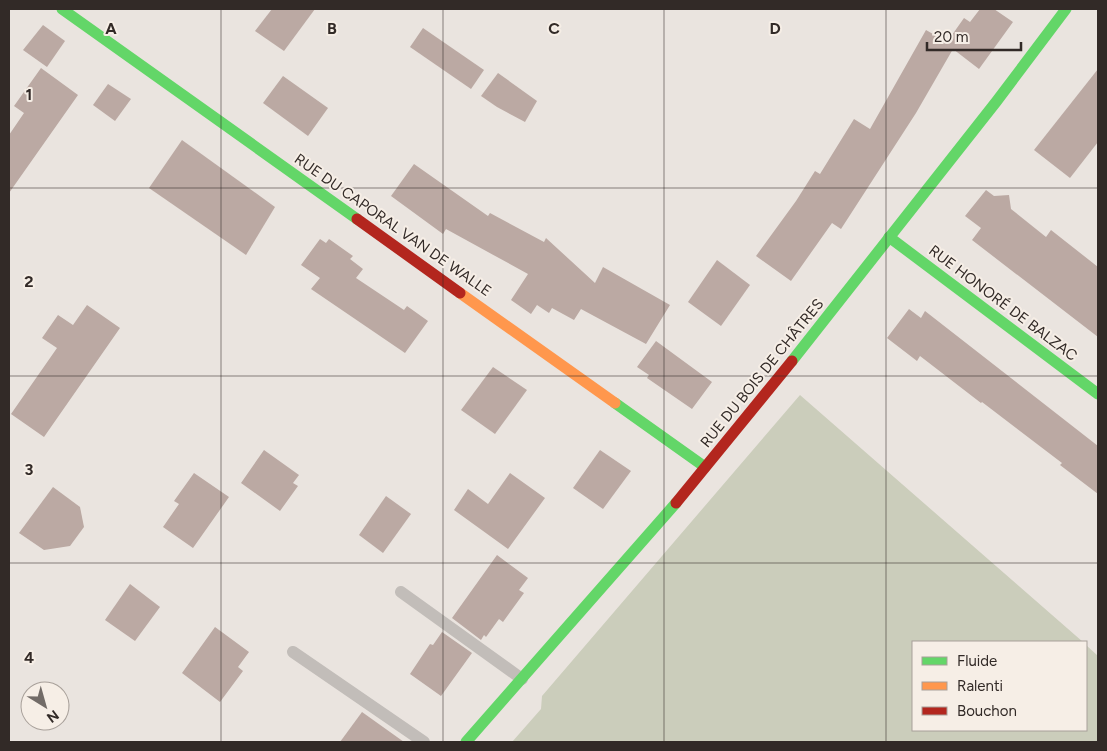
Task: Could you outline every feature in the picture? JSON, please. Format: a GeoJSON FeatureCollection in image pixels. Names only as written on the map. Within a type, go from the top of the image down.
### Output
{"type":"FeatureCollection","features":[{"type":"Feature","properties":{"kind":"street","name":"RUE DU CAPORAL VAN DE WALLE"},"geometry":{"type":"LineString","coordinates":[[62,9],[705,467]]}},
{"type":"Feature","properties":{"kind":"street","name":"RUE DU BOIS DE CHÂTRES"},"geometry":{"type":"LineString","coordinates":[[466,742],[682,496],[996,102],[1066,9]]}},
{"type":"Feature","properties":{"kind":"street","name":"RUE HONORÉ DE BALZAC"},"geometry":{"type":"LineString","coordinates":[[889,237],[1098,394]]}},
{"type":"Feature","properties":{"kind":"lane"},"geometry":{"type":"LineString","coordinates":[[401,592],[522,679]]}},
{"type":"Feature","properties":{"kind":"lane"},"geometry":{"type":"LineString","coordinates":[[293,652],[424,742]]}},
{"type":"Feature","properties":{"kind":"green space"},"geometry":{"type":"Polygon","coordinates":[[[800,395],[1082,641],[912,641],[912,731],[1087,731],[1087,646],[1098,656],[1098,742],[512,742],[541,709],[542,696],[800,395]]]}},
{"type":"Feature","properties":{"kind":"building"},"geometry":{"type":"Polygon","coordinates":[[[272,9],[315,9],[284,51],[255,31],[272,9]]]}},
{"type":"Feature","properties":{"kind":"building"},"geometry":{"type":"Polygon","coordinates":[[[980,9],[994,9],[1013,22],[979,69],[953,49],[916,113],[841,229],[832,223],[791,281],[756,256],[815,171],[820,174],[854,119],[870,129],[926,30],[947,42],[964,18],[970,22],[980,9]]]}},
{"type":"Feature","properties":{"kind":"building"},"geometry":{"type":"Polygon","coordinates":[[[43,25],[65,41],[47,67],[23,50],[43,25]]]}},
{"type":"Feature","properties":{"kind":"building"},"geometry":{"type":"Polygon","coordinates":[[[423,28],[484,70],[471,89],[410,47],[423,28]]]}},
{"type":"Feature","properties":{"kind":"building"},"geometry":{"type":"Polygon","coordinates":[[[41,68],[78,95],[9,193],[9,135],[24,113],[14,106],[41,68]]]}},
{"type":"Feature","properties":{"kind":"building"},"geometry":{"type":"Polygon","coordinates":[[[1098,69],[1098,142],[1070,178],[1034,150],[1098,69]]]}},
{"type":"Feature","properties":{"kind":"building"},"geometry":{"type":"Polygon","coordinates":[[[498,73],[537,101],[525,122],[481,96],[498,73]]]}},
{"type":"Feature","properties":{"kind":"building"},"geometry":{"type":"Polygon","coordinates":[[[283,76],[328,108],[308,136],[263,103],[283,76]]]}},
{"type":"Feature","properties":{"kind":"building"},"geometry":{"type":"Polygon","coordinates":[[[108,84],[131,99],[115,121],[93,105],[108,84]]]}},
{"type":"Feature","properties":{"kind":"building"},"geometry":{"type":"Polygon","coordinates":[[[182,140],[275,207],[246,255],[149,188],[182,140]]]}},
{"type":"Feature","properties":{"kind":"building"},"geometry":{"type":"Polygon","coordinates":[[[414,164],[488,216],[490,213],[544,242],[546,238],[595,283],[603,267],[670,305],[646,344],[581,309],[574,320],[552,308],[549,313],[537,305],[531,314],[511,300],[528,274],[446,229],[443,234],[391,196],[414,164]]]}},
{"type":"Feature","properties":{"kind":"building"},"geometry":{"type":"Polygon","coordinates":[[[986,190],[994,196],[1009,195],[1011,209],[1046,237],[1051,230],[1098,267],[1098,337],[972,240],[981,228],[965,216],[986,190]]]}},
{"type":"Feature","properties":{"kind":"building"},"geometry":{"type":"Polygon","coordinates":[[[320,239],[326,243],[329,239],[353,256],[350,259],[363,269],[356,278],[404,310],[407,306],[428,321],[405,353],[311,289],[320,278],[301,265],[320,239]]]}},
{"type":"Feature","properties":{"kind":"building"},"geometry":{"type":"Polygon","coordinates":[[[717,260],[750,285],[721,326],[688,302],[717,260]]]}},
{"type":"Feature","properties":{"kind":"building"},"geometry":{"type":"Polygon","coordinates":[[[87,305],[120,328],[44,437],[11,414],[57,348],[42,338],[58,315],[73,325],[87,305]]]}},
{"type":"Feature","properties":{"kind":"building"},"geometry":{"type":"Polygon","coordinates":[[[909,309],[921,318],[925,311],[1098,446],[1098,494],[1060,465],[1062,463],[920,356],[917,361],[887,338],[909,309]]]}},
{"type":"Feature","properties":{"kind":"building"},"geometry":{"type":"Polygon","coordinates":[[[656,341],[712,382],[692,409],[647,378],[649,375],[637,367],[656,341]]]}},
{"type":"Feature","properties":{"kind":"building"},"geometry":{"type":"Polygon","coordinates":[[[493,367],[527,390],[495,434],[461,410],[493,367]]]}},
{"type":"Feature","properties":{"kind":"building"},"geometry":{"type":"Polygon","coordinates":[[[264,450],[299,475],[293,483],[298,486],[280,511],[241,483],[264,450]]]}},
{"type":"Feature","properties":{"kind":"building"},"geometry":{"type":"Polygon","coordinates":[[[600,450],[631,471],[603,509],[573,488],[600,450]]]}},
{"type":"Feature","properties":{"kind":"building"},"geometry":{"type":"Polygon","coordinates":[[[194,473],[229,497],[193,548],[163,527],[179,504],[174,501],[194,473]]]}},
{"type":"Feature","properties":{"kind":"building"},"geometry":{"type":"Polygon","coordinates":[[[510,473],[545,498],[508,549],[454,510],[468,489],[488,504],[510,473]]]}},
{"type":"Feature","properties":{"kind":"building"},"geometry":{"type":"Polygon","coordinates":[[[53,487],[80,507],[84,527],[70,546],[44,550],[19,533],[53,487]]]}},
{"type":"Feature","properties":{"kind":"building"},"geometry":{"type":"Polygon","coordinates":[[[386,496],[411,514],[383,553],[359,535],[386,496]]]}},
{"type":"Feature","properties":{"kind":"building"},"geometry":{"type":"Polygon","coordinates":[[[497,555],[528,578],[519,590],[524,593],[503,622],[499,619],[486,637],[484,635],[481,640],[452,618],[497,555]]]}},
{"type":"Feature","properties":{"kind":"building"},"geometry":{"type":"Polygon","coordinates":[[[130,584],[160,607],[135,641],[105,620],[130,584]]]}},
{"type":"Feature","properties":{"kind":"building"},"geometry":{"type":"Polygon","coordinates":[[[215,627],[249,652],[238,667],[243,671],[220,702],[182,673],[215,627]]]}},
{"type":"Feature","properties":{"kind":"building"},"geometry":{"type":"Polygon","coordinates":[[[442,632],[472,653],[441,696],[410,674],[430,644],[433,645],[442,632]]]}},
{"type":"Feature","properties":{"kind":"building"},"geometry":{"type":"Polygon","coordinates":[[[362,712],[404,742],[340,742],[362,712]]]}},
{"type":"Feature","properties":{"kind":"traffic: fast"},"geometry":{"type":"LineString","coordinates":[[62,9],[357,219]]}},
{"type":"Feature","properties":{"kind":"traffic: fast"},"geometry":{"type":"LineString","coordinates":[[792,361],[996,102],[1066,9]]}},
{"type":"Feature","properties":{"kind":"traffic: fast"},"geometry":{"type":"LineString","coordinates":[[889,237],[1098,394]]}},
{"type":"Feature","properties":{"kind":"traffic: fast"},"geometry":{"type":"LineString","coordinates":[[615,403],[705,467]]}},
{"type":"Feature","properties":{"kind":"traffic: fast"},"geometry":{"type":"LineString","coordinates":[[466,742],[676,503]]}},
{"type":"Feature","properties":{"kind":"traffic: slow"},"geometry":{"type":"LineString","coordinates":[[460,293],[615,403]]}},
{"type":"Feature","properties":{"kind":"traffic: jam"},"geometry":{"type":"LineString","coordinates":[[357,219],[460,293]]}},
{"type":"Feature","properties":{"kind":"traffic: jam"},"geometry":{"type":"LineString","coordinates":[[676,503],[792,361]]}}]}
